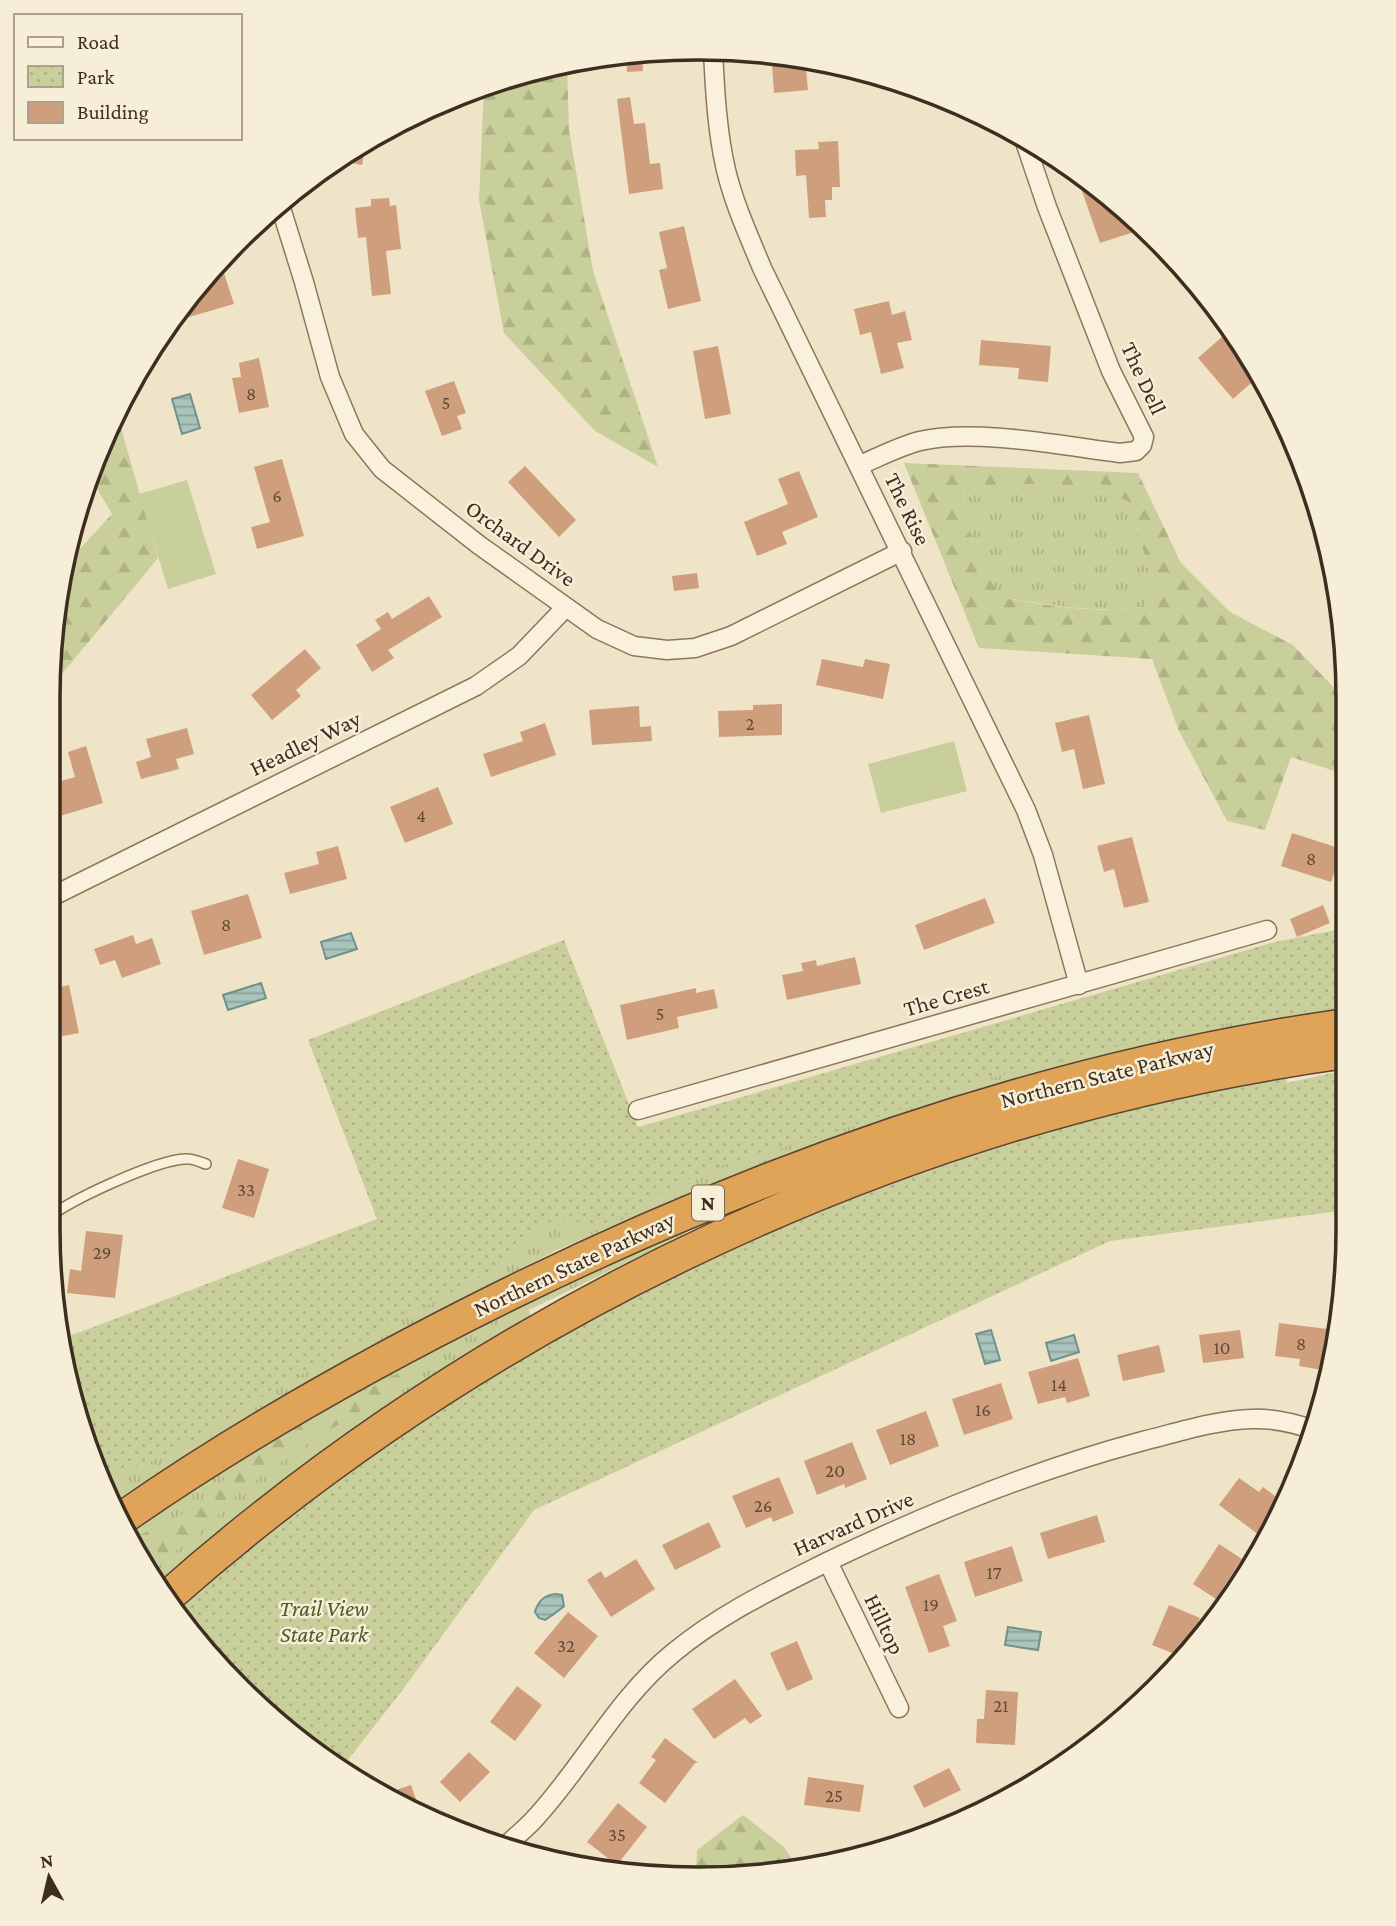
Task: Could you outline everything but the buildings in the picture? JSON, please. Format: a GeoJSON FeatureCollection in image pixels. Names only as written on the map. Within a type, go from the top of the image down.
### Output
{"type":"FeatureCollection","features":[{"type":"Feature","properties":{"kind":"highway","name":"Northern State Parkway"},"geometry":{"type":"LineString","coordinates":[[127,1515],[169,1485],[310,1399],[440,1328],[610,1244],[691,1210],[842,1152],[1052,1085],[1160,1058],[1262,1037],[1336,1026]]}},
{"type":"Feature","properties":{"kind":"highway","name":"Northern State Parkway"},"geometry":{"type":"LineString","coordinates":[[173,1592],[284,1500],[404,1416],[503,1352],[616,1289],[702,1246],[797,1203],[894,1165],[1046,1115],[1160,1085],[1277,1061],[1336,1053]]}},
{"type":"Feature","properties":{"kind":"street","name":"The Rise"},"geometry":{"type":"LineString","coordinates":[[713,60],[716,110],[726,172],[739,211],[762,268],[1026,810],[1043,855],[1079,985]]}},
{"type":"Feature","properties":{"kind":"street","name":"The Dell"},"geometry":{"type":"LineString","coordinates":[[860,465],[918,441],[946,437],[997,439],[1120,453],[1136,451],[1142,445],[1144,437],[1111,371],[1028,152]]}},
{"type":"Feature","properties":{"kind":"street","name":"Orchard Drive"},"geometry":{"type":"LineString","coordinates":[[283,213],[330,377],[354,434],[382,469],[479,545],[597,629],[634,646],[667,650],[695,648],[732,636],[902,551]]}},
{"type":"Feature","properties":{"kind":"street","name":"Headley Way"},"geometry":{"type":"LineString","coordinates":[[60,893],[476,686],[519,656],[566,607]]}},
{"type":"Feature","properties":{"kind":"street","name":"The Crest"},"geometry":{"type":"LineString","coordinates":[[638,1110],[1267,930]]}},
{"type":"Feature","properties":{"kind":"street","name":"Harvard Drive"},"geometry":{"type":"LineString","coordinates":[[513,1839],[538,1815],[633,1692],[670,1655],[701,1630],[784,1582],[914,1521],[1004,1485],[1108,1451],[1212,1423],[1253,1419],[1294,1423],[1305,1427]]}},
{"type":"Feature","properties":{"kind":"street","name":"Hilltop"},"geometry":{"type":"LineString","coordinates":[[828,1562],[899,1708]]}},
{"type":"Feature","properties":{"kind":"lane"},"geometry":{"type":"LineString","coordinates":[[60,1211],[78,1199],[159,1164],[187,1158],[206,1164]]}},
{"type":"Feature","properties":{"kind":"green space"},"geometry":{"type":"Polygon","coordinates":[[[567,73],[569,130],[593,271],[658,467],[595,431],[504,333],[479,200],[484,97],[567,73]]]}},
{"type":"Feature","properties":{"kind":"green space"},"geometry":{"type":"Polygon","coordinates":[[[120,426],[158,558],[61,676],[65,615],[77,552],[112,514],[96,486],[120,426]]]}},
{"type":"Feature","properties":{"kind":"green space"},"geometry":{"type":"Polygon","coordinates":[[[904,463],[1138,473],[1181,563],[1230,612],[1293,645],[1336,689],[1336,771],[1291,757],[1265,830],[1227,821],[1179,731],[1152,659],[979,648],[904,463]],[[1002,484],[963,489],[973,546],[984,570],[1002,597],[1072,608],[1144,607],[1156,592],[1128,501],[1076,485],[1002,484]]]}},
{"type":"Feature","properties":{"kind":"green space"},"geometry":{"type":"Polygon","coordinates":[[[187,480],[216,574],[168,589],[139,494],[187,480]]]}},
{"type":"Feature","properties":{"kind":"green space"},"geometry":{"type":"Polygon","coordinates":[[[1002,484],[1076,485],[1128,501],[1156,592],[1144,607],[1125,609],[1073,608],[1002,597],[977,557],[969,533],[963,488],[1002,484]]]}},
{"type":"Feature","properties":{"kind":"green space"},"geometry":{"type":"Polygon","coordinates":[[[954,741],[967,791],[881,813],[868,764],[954,741]]]}},
{"type":"Feature","properties":{"kind":"green space"},"geometry":{"type":"Polygon","coordinates":[[[1336,930],[1336,1007],[1251,1019],[1127,1044],[986,1079],[840,1130],[708,1170],[663,1192],[621,1218],[602,1224],[555,1220],[535,1228],[495,1269],[265,1395],[198,1438],[148,1463],[109,1474],[81,1393],[69,1336],[377,1219],[308,1040],[564,940],[638,1127],[1275,942],[1336,930]]]}},
{"type":"Feature","properties":{"kind":"green space"},"geometry":{"type":"Polygon","coordinates":[[[1336,998],[1336,1012],[1247,1025],[1115,1053],[966,1092],[698,1189],[555,1251],[425,1321],[122,1503],[107,1469],[145,1456],[505,1233],[738,1151],[1093,1046],[1336,998]]]}},
{"type":"Feature","properties":{"kind":"green space","name":"Trail View State Park"},"geometry":{"type":"Polygon","coordinates":[[[1286,1070],[1287,1083],[1336,1072],[1336,1211],[1110,1241],[534,1510],[401,1692],[347,1761],[277,1708],[218,1649],[181,1603],[223,1567],[354,1466],[439,1408],[584,1318],[819,1206],[1003,1137],[1286,1070]]]}},
{"type":"Feature","properties":{"kind":"green space"},"geometry":{"type":"Polygon","coordinates":[[[687,1227],[685,1234],[529,1310],[531,1320],[167,1583],[132,1523],[279,1430],[522,1301],[687,1227]]]}},
{"type":"Feature","properties":{"kind":"green space"},"geometry":{"type":"Polygon","coordinates":[[[425,1359],[427,1368],[291,1454],[239,1493],[208,1526],[157,1566],[139,1536],[186,1512],[219,1485],[247,1453],[425,1359]]]}},
{"type":"Feature","properties":{"kind":"green space"},"geometry":{"type":"Polygon","coordinates":[[[743,1815],[784,1847],[792,1859],[696,1867],[697,1850],[743,1815]]]}},
{"type":"Feature","properties":{"kind":"water"},"geometry":{"type":"Polygon","coordinates":[[[190,394],[200,428],[182,434],[172,399],[190,394]]]}},
{"type":"Feature","properties":{"kind":"water"},"geometry":{"type":"Polygon","coordinates":[[[351,933],[357,949],[326,959],[321,942],[351,933]]]}},
{"type":"Feature","properties":{"kind":"water"},"geometry":{"type":"Polygon","coordinates":[[[261,983],[266,998],[228,1010],[223,995],[261,983]]]}},
{"type":"Feature","properties":{"kind":"water"},"geometry":{"type":"Polygon","coordinates":[[[991,1330],[1000,1360],[985,1364],[976,1334],[991,1330]]]}},
{"type":"Feature","properties":{"kind":"water"},"geometry":{"type":"Polygon","coordinates":[[[1074,1335],[1079,1352],[1051,1361],[1046,1343],[1074,1335]]]}},
{"type":"Feature","properties":{"kind":"water"},"geometry":{"type":"Polygon","coordinates":[[[555,1594],[562,1595],[564,1606],[545,1620],[539,1618],[535,1612],[540,1602],[555,1594]]]}},
{"type":"Feature","properties":{"kind":"water"},"geometry":{"type":"Polygon","coordinates":[[[1008,1627],[1041,1632],[1038,1650],[1005,1645],[1008,1627]]]}}]}
